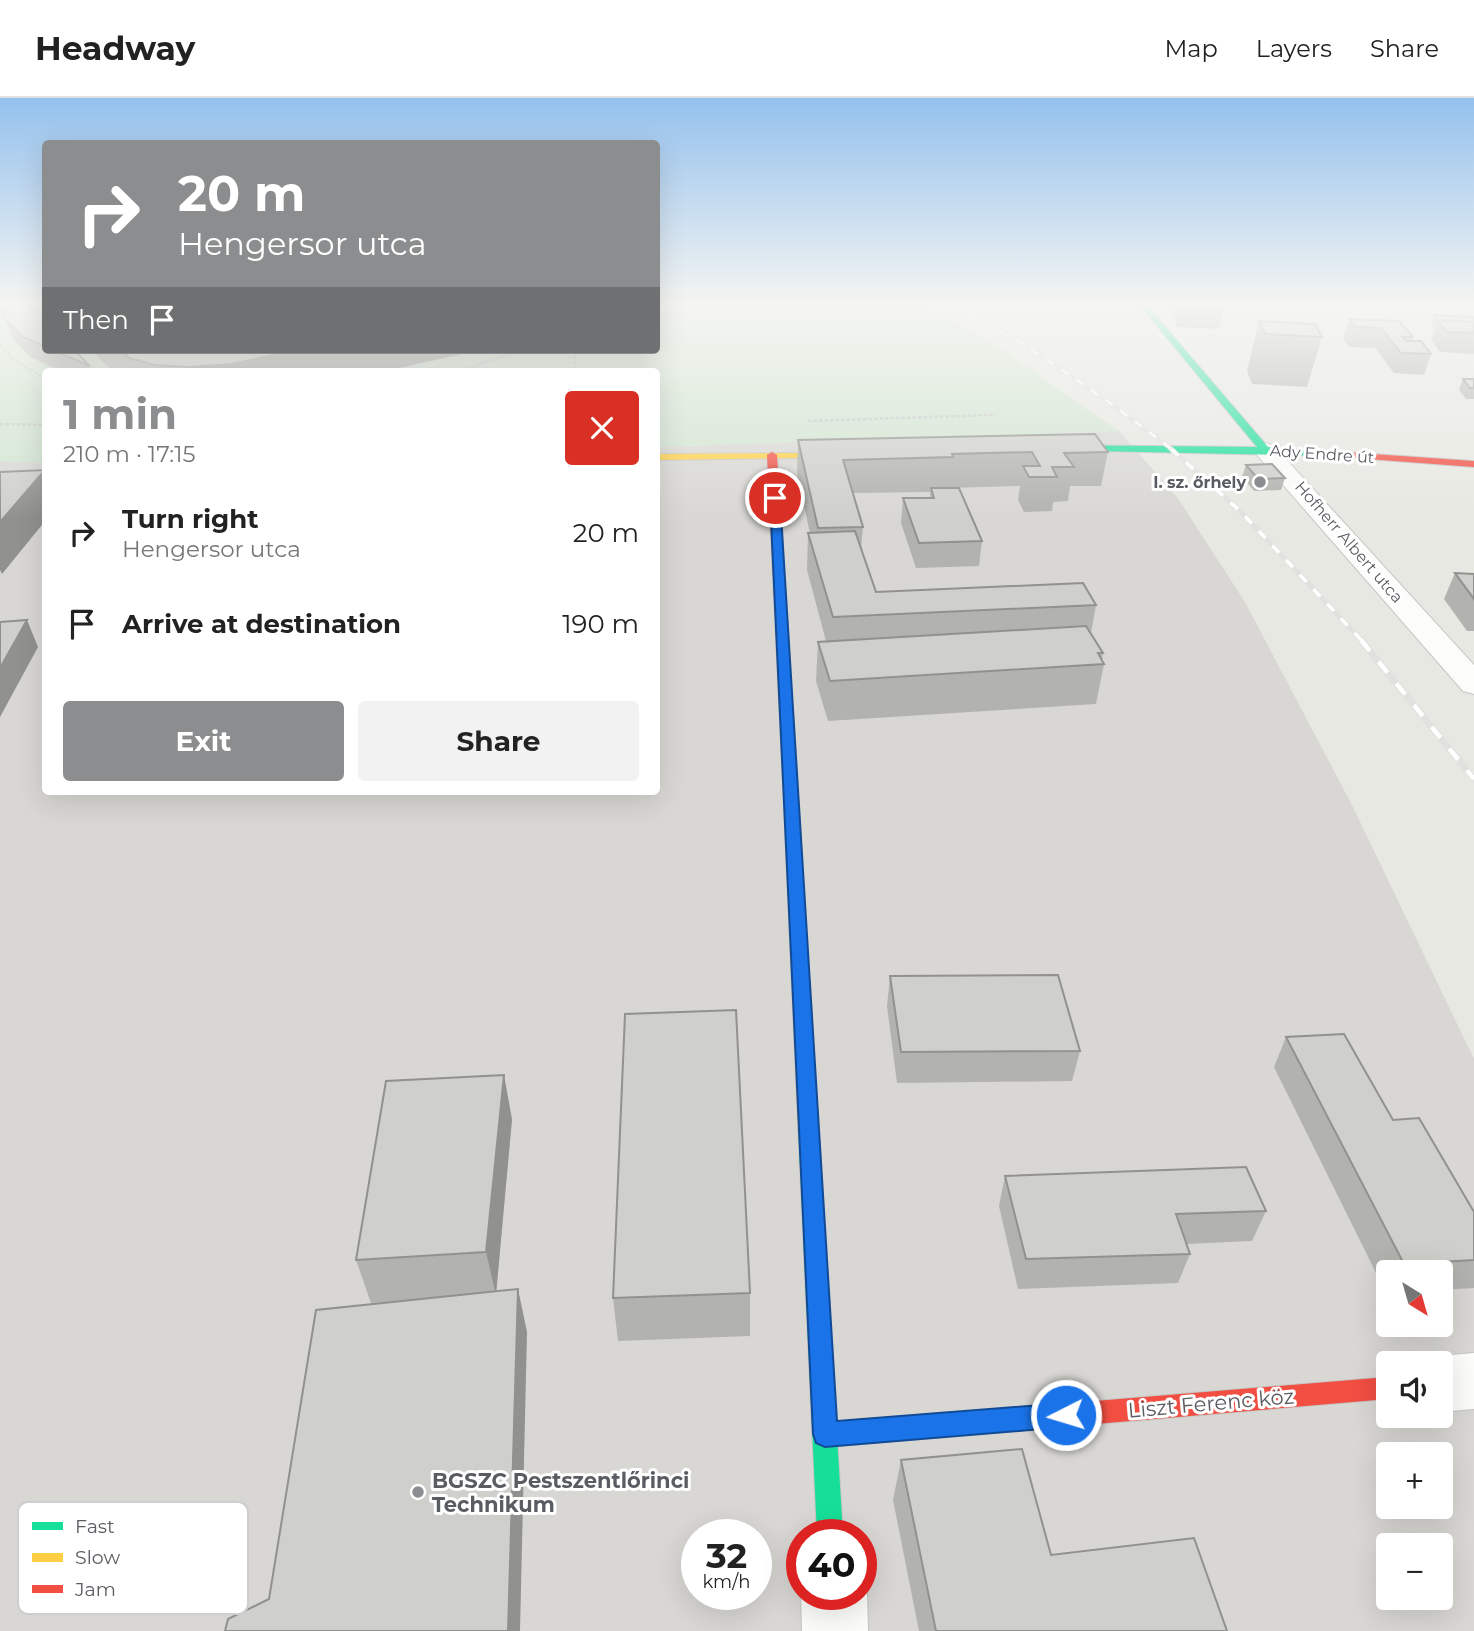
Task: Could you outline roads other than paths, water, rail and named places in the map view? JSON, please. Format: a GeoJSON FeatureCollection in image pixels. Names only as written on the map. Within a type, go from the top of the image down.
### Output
{"type":"FeatureCollection","features":[{"type":"Feature","properties":{"kind":"street","name":"Hofherr Albert utca"},"geometry":{"type":"LineString","coordinates":[[1201,375],[1265,450],[1474,684]]}},
{"type":"Feature","properties":{"kind":"street","name":"Ady Endre út"},"geometry":{"type":"LineString","coordinates":[[1042,448],[1265,450],[1474,464]]}},
{"type":"Feature","properties":{"kind":"street"},"geometry":{"type":"LineString","coordinates":[[772,455],[829,1519]]}},
{"type":"Feature","properties":{"kind":"street"},"geometry":{"type":"LineString","coordinates":[[660,457],[813,455]]}},
{"type":"Feature","properties":{"kind":"street"},"geometry":{"type":"LineString","coordinates":[[1453,1383],[1474,1381]]}},
{"type":"Feature","properties":{"kind":"street","name":"Liszt Ferenc köz"},"geometry":{"type":"LineString","coordinates":[[825,1434],[1376,1389]]}},
{"type":"Feature","properties":{"kind":"street"},"geometry":{"type":"LineString","coordinates":[[834,1610],[835,1631]]}},
{"type":"Feature","properties":{"kind":"railway"},"geometry":{"type":"LineString","coordinates":[[1069,375],[1174,451]]}},
{"type":"Feature","properties":{"kind":"railway"},"geometry":{"type":"LineString","coordinates":[[1171,449],[1240,511],[1363,642]]}},
{"type":"Feature","properties":{"kind":"railway"},"geometry":{"type":"LineString","coordinates":[[1361,640],[1474,779]]}},
{"type":"Feature","properties":{"kind":"place","name":"I. sz. őrhely"},"geometry":{"type":"Point","coordinates":[1260,482]}},
{"type":"Feature","properties":{"kind":"place","name":"BGSZC Pestszentlőrinci Technikum"},"geometry":{"type":"Point","coordinates":[418,1492]}}]}
